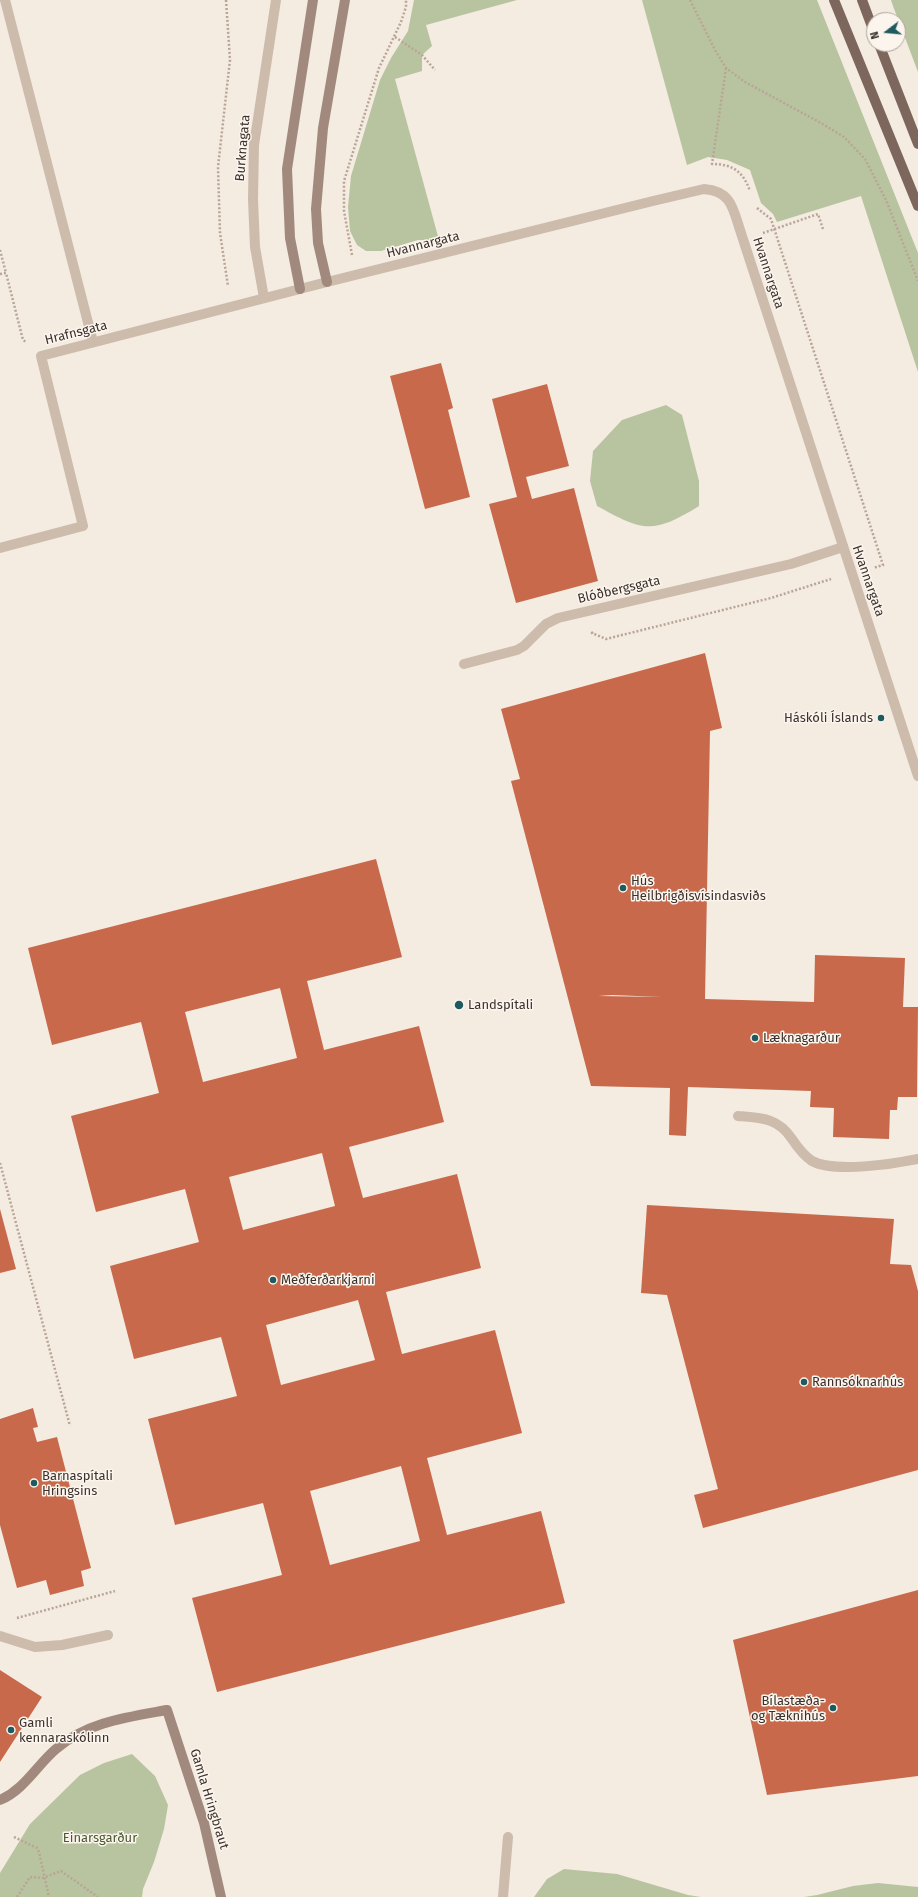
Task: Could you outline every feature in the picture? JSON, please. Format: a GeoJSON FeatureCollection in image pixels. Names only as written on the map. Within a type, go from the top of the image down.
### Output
{"type":"FeatureCollection","features":[{"type":"Feature","properties":{"kind":"main road"},"geometry":{"type":"LineString","coordinates":[[834,0],[918,206]]}},
{"type":"Feature","properties":{"kind":"main road"},"geometry":{"type":"LineString","coordinates":[[862,0],[866,12]]}},
{"type":"Feature","properties":{"kind":"main road"},"geometry":{"type":"LineString","coordinates":[[882,52],[918,144]]}},
{"type":"Feature","properties":{"kind":"street"},"geometry":{"type":"LineString","coordinates":[[6,0],[93,342]]}},
{"type":"Feature","properties":{"kind":"street","name":"Burknagata"},"geometry":{"type":"LineString","coordinates":[[264,298],[255,247],[253,199],[254,145],[276,0]]}},
{"type":"Feature","properties":{"kind":"street"},"geometry":{"type":"LineString","coordinates":[[300,289],[290,238],[287,170],[313,0]]}},
{"type":"Feature","properties":{"kind":"street"},"geometry":{"type":"LineString","coordinates":[[327,282],[318,243],[316,209],[323,128],[345,0]]}},
{"type":"Feature","properties":{"kind":"street","name":"Hvannargata"},"geometry":{"type":"LineString","coordinates":[[300,289],[704,190],[712,190],[720,193],[730,200],[744,239],[918,776]]}},
{"type":"Feature","properties":{"kind":"street","name":"Hrafnsgata"},"geometry":{"type":"LineString","coordinates":[[0,548],[83,526],[41,356],[300,289]]}},
{"type":"Feature","properties":{"kind":"street","name":"Blóðbergsgata"},"geometry":{"type":"LineString","coordinates":[[464,664],[517,650],[524,646],[546,624],[558,618],[790,564],[843,547]]}},
{"type":"Feature","properties":{"kind":"street"},"geometry":{"type":"LineString","coordinates":[[738,1116],[762,1118],[777,1123],[788,1133],[803,1154],[814,1162],[827,1166],[880,1166],[918,1159]]}},
{"type":"Feature","properties":{"kind":"street"},"geometry":{"type":"LineString","coordinates":[[0,1636],[35,1647],[62,1645],[108,1635]]}},
{"type":"Feature","properties":{"kind":"street","name":"Gamla Hringbraut"},"geometry":{"type":"LineString","coordinates":[[0,1800],[11,1795],[56,1749],[79,1733],[104,1722],[167,1710],[204,1823],[221,1897]]}},
{"type":"Feature","properties":{"kind":"street"},"geometry":{"type":"LineString","coordinates":[[503,1897],[508,1837]]}},
{"type":"Feature","properties":{"kind":"path"},"geometry":{"type":"LineString","coordinates":[[226,0],[230,60],[218,167],[220,233],[229,292],[233,306]]}},
{"type":"Feature","properties":{"kind":"path"},"geometry":{"type":"LineString","coordinates":[[358,274],[348,239],[344,211],[344,182],[379,68],[395,37],[406,8],[406,0]]}},
{"type":"Feature","properties":{"kind":"path"},"geometry":{"type":"LineString","coordinates":[[690,0],[715,50],[726,68],[745,82],[821,122],[844,137],[865,159],[886,200],[918,281]]}},
{"type":"Feature","properties":{"kind":"path"},"geometry":{"type":"LineString","coordinates":[[395,37],[422,55],[435,70]]}},
{"type":"Feature","properties":{"kind":"path"},"geometry":{"type":"LineString","coordinates":[[712,164],[726,68]]}},
{"type":"Feature","properties":{"kind":"path"},"geometry":{"type":"LineString","coordinates":[[744,239],[818,214],[823,229]]}},
{"type":"Feature","properties":{"kind":"path"},"geometry":{"type":"LineString","coordinates":[[594,609],[592,633],[606,639],[771,598],[883,565],[774,229]]}},
{"type":"Feature","properties":{"kind":"path"},"geometry":{"type":"LineString","coordinates":[[0,250],[23,340],[41,356]]}},
{"type":"Feature","properties":{"kind":"path"},"geometry":{"type":"LineString","coordinates":[[0,274],[6,273]]}},
{"type":"Feature","properties":{"kind":"path"},"geometry":{"type":"LineString","coordinates":[[0,1164],[70,1426]]}},
{"type":"Feature","properties":{"kind":"path"},"geometry":{"type":"LineString","coordinates":[[15,1619],[115,1591]]}},
{"type":"Feature","properties":{"kind":"path"},"geometry":{"type":"LineString","coordinates":[[14,1837],[36,1848],[41,1856],[43,1878],[49,1897]]}},
{"type":"Feature","properties":{"kind":"path"},"geometry":{"type":"LineString","coordinates":[[17,1897],[30,1877],[43,1878],[61,1871],[98,1897]]}},
{"type":"Feature","properties":{"kind":"green space"},"geometry":{"type":"Polygon","coordinates":[[[414,0],[517,0],[426,25],[432,46],[422,55],[422,71],[395,79],[439,240],[418,240],[381,251],[366,251],[357,245],[350,231],[348,207],[351,176],[380,80],[391,58],[408,31],[414,0]]]}},
{"type":"Feature","properties":{"kind":"green space"},"geometry":{"type":"Polygon","coordinates":[[[642,0],[817,0],[918,253],[918,372],[861,196],[777,222],[773,214],[761,203],[750,170],[727,160],[708,157],[687,165],[642,0]]]}},
{"type":"Feature","properties":{"kind":"green space"},"geometry":{"type":"Polygon","coordinates":[[[891,0],[918,0],[918,72],[906,40],[906,12],[895,12],[891,0]]]}},
{"type":"Feature","properties":{"kind":"green space"},"geometry":{"type":"Polygon","coordinates":[[[666,405],[682,415],[699,481],[699,506],[670,522],[648,526],[637,525],[597,506],[590,481],[593,451],[622,420],[666,405]]]}},
{"type":"Feature","properties":{"kind":"green space","name":"Einarsgarður"},"geometry":{"type":"Polygon","coordinates":[[[132,1754],[155,1776],[168,1805],[164,1829],[154,1862],[143,1889],[142,1897],[0,1897],[0,1873],[30,1824],[80,1775],[104,1763],[132,1754]]]}},
{"type":"Feature","properties":{"kind":"green space"},"geometry":{"type":"Polygon","coordinates":[[[564,1869],[617,1874],[688,1895],[701,1897],[534,1897],[547,1879],[564,1869]]]}},
{"type":"Feature","properties":{"kind":"green space"},"geometry":{"type":"Polygon","coordinates":[[[878,1883],[918,1887],[918,1897],[804,1897],[853,1886],[878,1883]]]}},
{"type":"Feature","properties":{"kind":"building"},"geometry":{"type":"Polygon","coordinates":[[[441,363],[453,408],[448,410],[470,497],[425,509],[390,376],[441,363]]]}},
{"type":"Feature","properties":{"kind":"building"},"geometry":{"type":"Polygon","coordinates":[[[547,384],[569,466],[526,477],[532,499],[574,488],[598,581],[516,603],[489,504],[517,497],[492,399],[547,384]]]}},
{"type":"Feature","properties":{"kind":"building","name":"Hús Heilbrigðisvísindasviðs"},"geometry":{"type":"Polygon","coordinates":[[[705,653],[722,728],[710,731],[705,999],[814,1002],[815,955],[905,958],[903,1007],[918,1007],[917,1097],[898,1097],[897,1110],[890,1110],[889,1139],[833,1137],[834,1108],[810,1107],[811,1091],[688,1087],[686,1136],[669,1135],[670,1088],[591,1086],[511,781],[520,779],[501,709],[705,653]],[[612,995],[598,996],[662,997],[612,995]]]}},
{"type":"Feature","properties":{"kind":"building","name":"Meðferðarkjarni"},"geometry":{"type":"Polygon","coordinates":[[[376,859],[402,957],[307,981],[324,1050],[419,1026],[444,1122],[349,1147],[363,1198],[457,1174],[481,1268],[386,1292],[402,1354],[495,1330],[522,1433],[427,1458],[447,1535],[541,1511],[565,1603],[217,1692],[192,1598],[282,1575],[263,1503],[175,1525],[148,1419],[237,1396],[221,1337],[134,1359],[110,1266],[199,1242],[185,1189],[96,1212],[71,1116],[159,1093],[141,1022],[52,1045],[28,948],[376,859]],[[280,988],[185,1012],[203,1082],[297,1058],[280,988]],[[322,1153],[229,1177],[243,1230],[335,1206],[322,1153]],[[358,1300],[266,1325],[281,1385],[375,1360],[358,1300]],[[401,1466],[310,1491],[330,1565],[420,1541],[401,1466]]]}},
{"type":"Feature","properties":{"kind":"building","name":"Rannsóknarhús"},"geometry":{"type":"Polygon","coordinates":[[[647,1205],[894,1219],[890,1264],[911,1265],[918,1291],[918,1470],[703,1528],[694,1495],[718,1489],[667,1295],[641,1293],[647,1205]]]}},
{"type":"Feature","properties":{"kind":"building"},"geometry":{"type":"Polygon","coordinates":[[[0,1209],[16,1269],[0,1273],[0,1209]]]}},
{"type":"Feature","properties":{"kind":"building","name":"Barnaspítali Hringsins"},"geometry":{"type":"Polygon","coordinates":[[[33,1408],[38,1427],[33,1428],[37,1442],[57,1437],[91,1568],[81,1571],[84,1586],[50,1595],[46,1580],[17,1588],[0,1525],[0,1419],[33,1408]]]}},
{"type":"Feature","properties":{"kind":"building","name":"Bílastæða- og Tæknihús"},"geometry":{"type":"Polygon","coordinates":[[[918,1590],[918,1776],[767,1795],[733,1640],[918,1590]]]}},
{"type":"Feature","properties":{"kind":"building","name":"Gamli kennaraskólinn"},"geometry":{"type":"Polygon","coordinates":[[[0,1670],[42,1697],[0,1762],[0,1670]]]}},
{"type":"Feature","properties":{"kind":"place","name":"Háskóli Íslands"},"geometry":{"type":"Point","coordinates":[881,718]}},
{"type":"Feature","properties":{"kind":"place","name":"Hús Heilbrigðisvísindasviðs"},"geometry":{"type":"Point","coordinates":[623,888]}},
{"type":"Feature","properties":{"kind":"place","name":"Landspítali"},"geometry":{"type":"Point","coordinates":[459,1005]}},
{"type":"Feature","properties":{"kind":"place","name":"Læknagarður"},"geometry":{"type":"Point","coordinates":[755,1038]}},
{"type":"Feature","properties":{"kind":"place","name":"Meðferðarkjarni"},"geometry":{"type":"Point","coordinates":[273,1280]}},
{"type":"Feature","properties":{"kind":"place","name":"Rannsóknarhús"},"geometry":{"type":"Point","coordinates":[804,1382]}},
{"type":"Feature","properties":{"kind":"place","name":"Barnaspítali Hringsins"},"geometry":{"type":"Point","coordinates":[34,1483]}},
{"type":"Feature","properties":{"kind":"place","name":"Bílastæða- og Tæknihús"},"geometry":{"type":"Point","coordinates":[833,1708]}},
{"type":"Feature","properties":{"kind":"place","name":"Gamli kennaraskólinn"},"geometry":{"type":"Point","coordinates":[11,1730]}}]}
